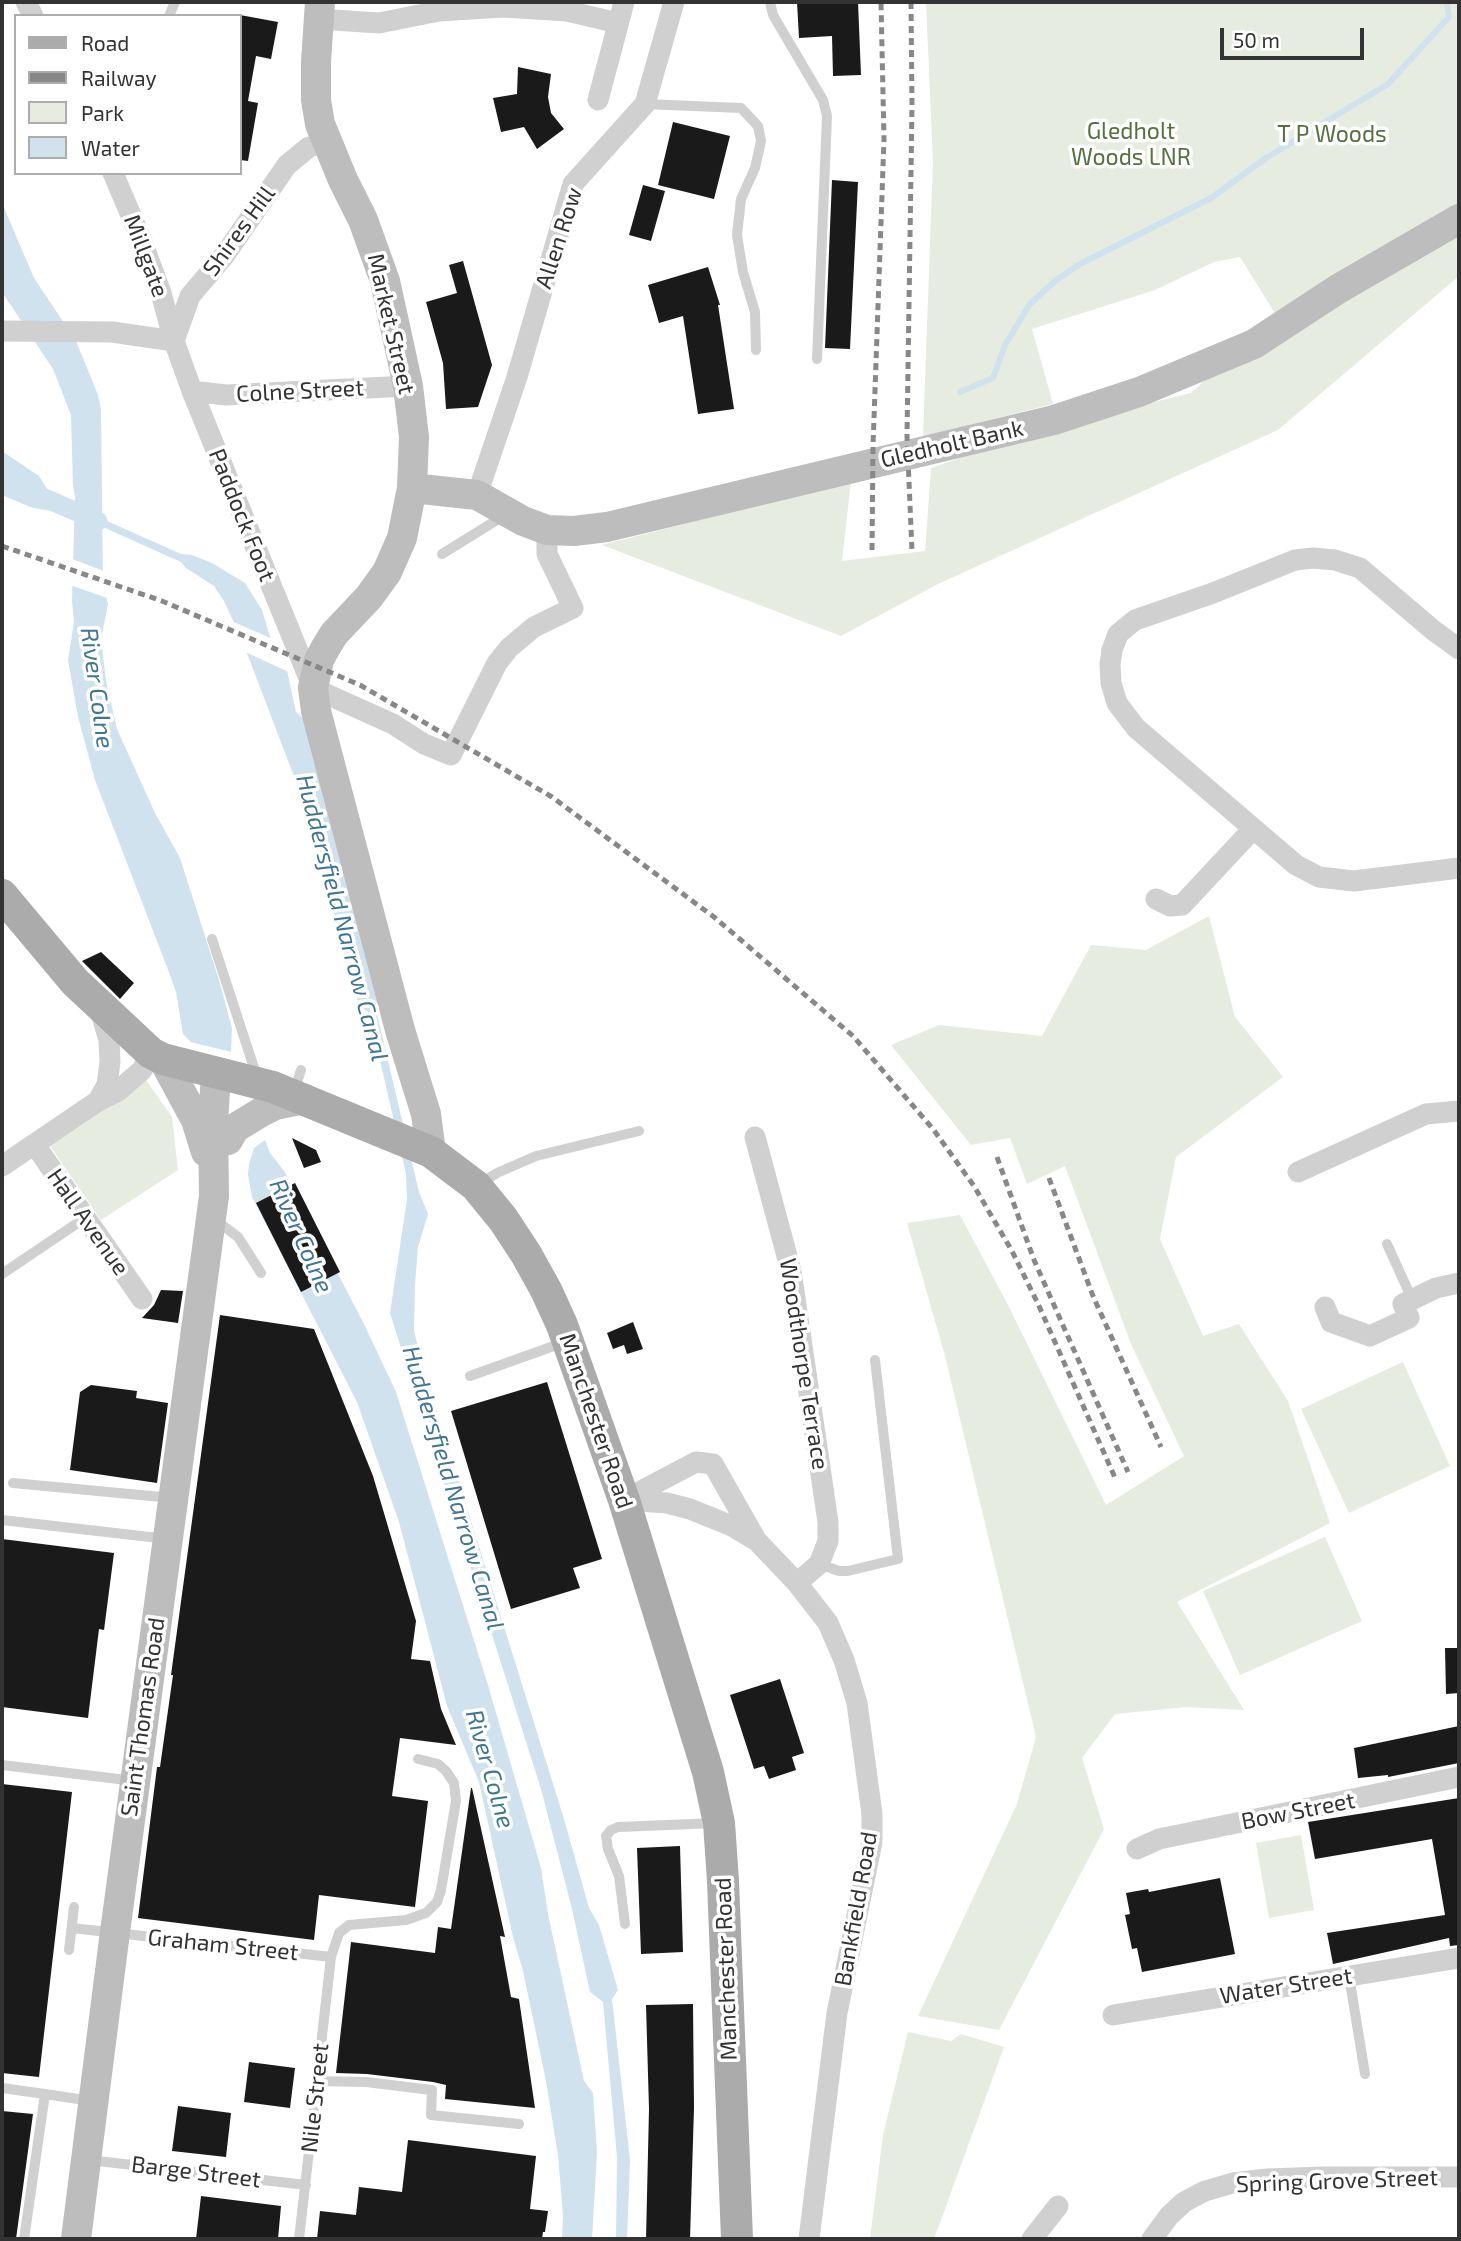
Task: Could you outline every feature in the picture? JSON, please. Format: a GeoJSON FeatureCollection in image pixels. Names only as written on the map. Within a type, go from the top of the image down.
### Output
{"type":"FeatureCollection","features":[{"type":"Feature","properties":{"kind":"main road","name":"Manchester Road"},"geometry":{"type":"LineString","coordinates":[[2,895],[66,972],[100,1007],[157,1056],[238,1083],[300,1088],[380,1130],[426,1150],[475,1186],[503,1219],[546,1290],[568,1341],[624,1500],[708,1772],[719,1823],[737,2239]]}},
{"type":"Feature","properties":{"kind":"street"},"geometry":{"type":"LineString","coordinates":[[598,100],[624,2]]}},
{"type":"Feature","properties":{"kind":"street","name":"Allen Row"},"geometry":{"type":"LineString","coordinates":[[477,495],[517,377],[573,184],[645,104],[674,2]]}},
{"type":"Feature","properties":{"kind":"street"},"geometry":{"type":"LineString","coordinates":[[319,10],[379,23],[440,6],[503,7],[566,11],[618,23]]}},
{"type":"Feature","properties":{"kind":"street","name":"Market Street"},"geometry":{"type":"LineString","coordinates":[[313,688],[319,660],[334,634],[369,597],[387,572],[402,538],[412,488],[414,437],[408,386],[386,281],[320,124],[316,100],[319,10]]}},
{"type":"Feature","properties":{"kind":"street","name":"Shires Hill"},"geometry":{"type":"LineString","coordinates":[[174,341],[191,296],[224,256],[287,165],[309,147],[327,142]]}},
{"type":"Feature","properties":{"kind":"street","name":"Millgate"},"geometry":{"type":"LineString","coordinates":[[114,175],[153,271],[174,341]]}},
{"type":"Feature","properties":{"kind":"street","name":"Gledholt Bank"},"geometry":{"type":"LineString","coordinates":[[412,488],[477,495],[547,530],[574,531],[607,527],[1054,420],[1139,392],[1254,344],[1338,289],[1459,219]]}},
{"type":"Feature","properties":{"kind":"street"},"geometry":{"type":"LineString","coordinates":[[8,331],[112,332],[174,341]]}},
{"type":"Feature","properties":{"kind":"street","name":"Paddock Foot"},"geometry":{"type":"LineString","coordinates":[[174,341],[313,688]]}},
{"type":"Feature","properties":{"kind":"street","name":"Colne Street"},"geometry":{"type":"LineString","coordinates":[[192,391],[226,395],[408,386]]}},
{"type":"Feature","properties":{"kind":"street"},"geometry":{"type":"LineString","coordinates":[[313,688],[383,719],[424,744],[450,755],[498,663],[509,648],[534,627],[573,608],[547,554],[547,530]]}},
{"type":"Feature","properties":{"kind":"street"},"geometry":{"type":"LineString","coordinates":[[1459,649],[1360,568],[1335,560],[1312,558],[1295,560],[1213,593],[1135,620],[1118,634],[1110,664],[1111,683],[1117,703],[1136,728],[1297,865],[1319,877],[1354,881],[1459,868]]}},
{"type":"Feature","properties":{"kind":"street"},"geometry":{"type":"LineString","coordinates":[[313,688],[316,711],[400,1030],[426,1114],[426,1150]]}},
{"type":"Feature","properties":{"kind":"street"},"geometry":{"type":"LineString","coordinates":[[1156,899],[1170,906],[1182,905],[1253,829]]}},
{"type":"Feature","properties":{"kind":"street"},"geometry":{"type":"LineString","coordinates":[[98,1101],[107,1085],[110,1062],[109,1040],[100,1007]]}},
{"type":"Feature","properties":{"kind":"street"},"geometry":{"type":"LineString","coordinates":[[2,1166],[117,1091],[157,1056],[196,1120],[213,1196]]}},
{"type":"Feature","properties":{"kind":"street"},"geometry":{"type":"LineString","coordinates":[[228,1140],[235,1128],[238,1083]]}},
{"type":"Feature","properties":{"kind":"street","name":"Saint Thomas Road"},"geometry":{"type":"LineString","coordinates":[[76,2239],[114,1932],[213,1196],[214,1108],[238,1083]]}},
{"type":"Feature","properties":{"kind":"street","name":"Saint Thomas Road"},"geometry":{"type":"LineString","coordinates":[[213,1196],[223,1180],[238,1083]]}},
{"type":"Feature","properties":{"kind":"street"},"geometry":{"type":"LineString","coordinates":[[1298,1172],[1426,1114],[1459,1111]]}},
{"type":"Feature","properties":{"kind":"street","name":"Woodthorpe Terrace"},"geometry":{"type":"LineString","coordinates":[[755,1137],[785,1246],[800,1325],[828,1522],[828,1541],[819,1564]]}},
{"type":"Feature","properties":{"kind":"street","name":"Hall Avenue"},"geometry":{"type":"LineString","coordinates":[[35,1145],[142,1299]]}},
{"type":"Feature","properties":{"kind":"street"},"geometry":{"type":"LineString","coordinates":[[1325,1307],[1331,1322],[1370,1336],[1409,1318],[1403,1304],[1436,1288],[1459,1283]]}},
{"type":"Feature","properties":{"kind":"street"},"geometry":{"type":"LineString","coordinates":[[624,1500],[696,1462],[713,1464],[757,1541]]}},
{"type":"Feature","properties":{"kind":"street","name":"Bankfield Road"},"geometry":{"type":"LineString","coordinates":[[624,1500],[667,1503],[690,1509],[733,1526],[757,1541],[797,1583],[828,1623],[844,1660],[857,1703],[872,1814],[872,1842],[837,2013],[809,2239]]}},
{"type":"Feature","properties":{"kind":"street"},"geometry":{"type":"LineString","coordinates":[[797,1583],[819,1564]]}},
{"type":"Feature","properties":{"kind":"street","name":"Bow Street"},"geometry":{"type":"LineString","coordinates":[[1137,1849],[1159,1839],[1459,1777]]}},
{"type":"Feature","properties":{"kind":"street","name":"Water Street"},"geometry":{"type":"LineString","coordinates":[[1114,2015],[1459,1958]]}},
{"type":"Feature","properties":{"kind":"street","name":"Spring Grove Street"},"geometry":{"type":"LineString","coordinates":[[1152,2239],[1169,2216],[1184,2203],[1205,2191],[1233,2183],[1324,2177],[1459,2177]]}},
{"type":"Feature","properties":{"kind":"street"},"geometry":{"type":"LineString","coordinates":[[1032,2239],[1058,2206]]}},
{"type":"Feature","properties":{"kind":"lane"},"geometry":{"type":"LineString","coordinates":[[770,2],[773,15],[823,100],[827,116],[817,359]]}},
{"type":"Feature","properties":{"kind":"lane"},"geometry":{"type":"LineString","coordinates":[[645,104],[741,108],[758,126],[761,141],[755,168],[741,199],[737,235],[743,272],[755,312],[756,350]]}},
{"type":"Feature","properties":{"kind":"lane"},"geometry":{"type":"LineString","coordinates":[[442,554],[509,513]]}},
{"type":"Feature","properties":{"kind":"lane"},"geometry":{"type":"LineString","coordinates":[[212,939],[253,1061],[238,1083]]}},
{"type":"Feature","properties":{"kind":"lane"},"geometry":{"type":"LineString","coordinates":[[475,1186],[536,1156],[639,1131]]}},
{"type":"Feature","properties":{"kind":"lane"},"geometry":{"type":"LineString","coordinates":[[213,1196],[261,1273]]}},
{"type":"Feature","properties":{"kind":"lane"},"geometry":{"type":"LineString","coordinates":[[2,1274],[85,1218]]}},
{"type":"Feature","properties":{"kind":"lane"},"geometry":{"type":"LineString","coordinates":[[1387,1244],[1412,1299]]}},
{"type":"Feature","properties":{"kind":"lane"},"geometry":{"type":"LineString","coordinates":[[470,1376],[568,1341]]}},
{"type":"Feature","properties":{"kind":"lane"},"geometry":{"type":"LineString","coordinates":[[819,1564],[839,1571],[848,1571],[898,1559],[876,1360]]}},
{"type":"Feature","properties":{"kind":"lane"},"geometry":{"type":"LineString","coordinates":[[13,1483],[172,1498]]}},
{"type":"Feature","properties":{"kind":"lane"},"geometry":{"type":"LineString","coordinates":[[2,1520],[167,1539]]}},
{"type":"Feature","properties":{"kind":"lane"},"geometry":{"type":"LineString","coordinates":[[331,1957],[339,1933],[349,1925],[406,1920],[426,1913],[437,1902],[456,1801],[454,1783],[438,1764],[418,1759]]}},
{"type":"Feature","properties":{"kind":"lane"},"geometry":{"type":"LineString","coordinates":[[2,1765],[135,1781]]}},
{"type":"Feature","properties":{"kind":"lane"},"geometry":{"type":"LineString","coordinates":[[625,1924],[619,1876],[608,1849],[606,1836],[611,1830],[618,1827],[719,1823]]}},
{"type":"Feature","properties":{"kind":"lane"},"geometry":{"type":"LineString","coordinates":[[69,1950],[74,1907]]}},
{"type":"Feature","properties":{"kind":"lane","name":"Graham Street"},"geometry":{"type":"LineString","coordinates":[[72,1928],[331,1957]]}},
{"type":"Feature","properties":{"kind":"lane","name":"Nile Street"},"geometry":{"type":"LineString","coordinates":[[299,2239],[331,1957]]}},
{"type":"Feature","properties":{"kind":"lane"},"geometry":{"type":"LineString","coordinates":[[1349,1976],[1365,2074]]}},
{"type":"Feature","properties":{"kind":"lane"},"geometry":{"type":"LineString","coordinates":[[317,2081],[366,2082],[432,2090],[431,2115],[519,2124]]}},
{"type":"Feature","properties":{"kind":"lane"},"geometry":{"type":"LineString","coordinates":[[2,2088],[93,2102]]}},
{"type":"Feature","properties":{"kind":"lane"},"geometry":{"type":"LineString","coordinates":[[24,2239],[45,2094]]}},
{"type":"Feature","properties":{"kind":"lane","name":"Barge Street"},"geometry":{"type":"LineString","coordinates":[[86,2160],[306,2185]]}},
{"type":"Feature","properties":{"kind":"green space"},"geometry":{"type":"Polygon","coordinates":[[[926,2],[1459,2],[1459,276],[1278,430],[938,584],[841,636],[602,545],[851,481],[842,561],[925,551],[931,468],[1044,429],[1191,393],[1276,315],[1240,257],[1214,262],[1155,290],[1032,329],[1053,404],[923,437],[933,161],[926,2]]]}},
{"type":"Feature","properties":{"kind":"green space"},"geometry":{"type":"Polygon","coordinates":[[[1209,916],[1235,1017],[1283,1077],[1176,1157],[1160,1239],[1203,1336],[1239,1324],[1288,1401],[1330,1523],[1177,1602],[1244,1710],[1186,1707],[1115,1714],[1082,1758],[1104,1829],[999,2030],[918,2016],[1017,1804],[1036,1737],[945,1356],[907,1223],[960,1215],[1008,1305],[1106,1505],[1184,1456],[1131,1344],[1065,1166],[1027,1184],[1010,1138],[971,1145],[891,1045],[939,1025],[1042,1036],[1091,945],[1146,950],[1209,916]]]}},
{"type":"Feature","properties":{"kind":"green space"},"geometry":{"type":"Polygon","coordinates":[[[146,1080],[172,1117],[178,1170],[101,1220],[50,1146],[146,1080]]]}},
{"type":"Feature","properties":{"kind":"green space"},"geometry":{"type":"Polygon","coordinates":[[[1403,1362],[1450,1466],[1349,1513],[1301,1409],[1403,1362]]]}},
{"type":"Feature","properties":{"kind":"green space"},"geometry":{"type":"Polygon","coordinates":[[[1325,1537],[1362,1621],[1240,1675],[1203,1591],[1325,1537]]]}},
{"type":"Feature","properties":{"kind":"green space"},"geometry":{"type":"Polygon","coordinates":[[[1301,1835],[1314,1910],[1269,1918],[1256,1843],[1301,1835]]]}},
{"type":"Feature","properties":{"kind":"green space"},"geometry":{"type":"Polygon","coordinates":[[[908,2032],[951,2041],[961,2034],[1004,2047],[934,2239],[870,2239],[883,2135],[908,2032]]]}},
{"type":"Feature","properties":{"kind":"water","name":"River Colne"},"geometry":{"type":"Polygon","coordinates":[[[2,203],[34,278],[76,341],[98,395],[101,409],[103,585],[108,604],[101,639],[106,681],[117,729],[155,813],[180,858],[232,1028],[231,1051],[270,1153],[285,1172],[396,1392],[488,1685],[541,1868],[548,1914],[584,2081],[593,2093],[597,2152],[592,2239],[562,2239],[563,2215],[558,2155],[523,1971],[479,1782],[447,1706],[399,1522],[357,1402],[252,1197],[245,1158],[195,1046],[183,1034],[176,992],[95,780],[78,717],[68,660],[74,622],[72,601],[75,495],[71,415],[53,369],[2,292],[2,203]]]}},
{"type":"Feature","properties":{"kind":"water"},"geometry":{"type":"Polygon","coordinates":[[[2,451],[39,476],[47,489],[67,502],[69,510],[64,513],[33,508],[2,495],[2,451]]]}},
{"type":"Feature","properties":{"kind":"water"},"geometry":{"type":"Polygon","coordinates":[[[107,521],[181,554],[192,555],[212,563],[245,583],[262,610],[276,656],[285,661],[296,712],[304,719],[381,1006],[377,1014],[419,1192],[428,1214],[418,1247],[414,1331],[589,1908],[599,1925],[618,1990],[612,1999],[630,2160],[627,2239],[616,2239],[617,2157],[603,2002],[590,1992],[541,1789],[390,1313],[407,1199],[406,1174],[369,1012],[359,1006],[314,838],[295,779],[242,640],[224,601],[214,586],[181,562],[105,528],[104,523],[107,521]]]}},
{"type":"Feature","properties":{"kind":"pier"},"geometry":{"type":"Polygon","coordinates":[[[70,558],[106,572],[110,599],[70,585],[70,558]]]}},
{"type":"Feature","properties":{"kind":"pier"},"geometry":{"type":"Polygon","coordinates":[[[229,620],[275,640],[279,653],[289,660],[291,673],[243,651],[229,620]]]}},
{"type":"Feature","properties":{"kind":"pier"},"geometry":{"type":"Polygon","coordinates":[[[186,1041],[236,1053],[268,1138],[254,1148],[247,1183],[233,1127],[186,1041]]]}},
{"type":"Feature","properties":{"kind":"building"},"geometry":{"type":"Polygon","coordinates":[[[797,2],[858,2],[861,75],[833,76],[832,36],[799,38],[797,2]]]}},
{"type":"Feature","properties":{"kind":"building"},"geometry":{"type":"Polygon","coordinates":[[[242,15],[278,22],[271,59],[256,56],[248,101],[258,103],[248,161],[242,160],[242,15]]]}},
{"type":"Feature","properties":{"kind":"building"},"geometry":{"type":"Polygon","coordinates":[[[518,67],[551,74],[548,97],[551,113],[564,129],[537,149],[524,127],[501,132],[493,98],[517,94],[518,67]]]}},
{"type":"Feature","properties":{"kind":"building"},"geometry":{"type":"Polygon","coordinates":[[[673,122],[730,136],[714,199],[658,185],[673,122]]]}},
{"type":"Feature","properties":{"kind":"building"},"geometry":{"type":"Polygon","coordinates":[[[832,180],[858,182],[850,349],[825,348],[832,180]]]}},
{"type":"Feature","properties":{"kind":"building"},"geometry":{"type":"Polygon","coordinates":[[[643,185],[665,191],[651,241],[629,235],[643,185]]]}},
{"type":"Feature","properties":{"kind":"building"},"geometry":{"type":"Polygon","coordinates":[[[463,261],[492,365],[478,407],[446,409],[443,363],[426,302],[457,293],[449,265],[463,261]]]}},
{"type":"Feature","properties":{"kind":"building"},"geometry":{"type":"Polygon","coordinates":[[[708,267],[720,305],[734,409],[698,414],[683,316],[659,323],[648,285],[708,267]]]}},
{"type":"Feature","properties":{"kind":"building"},"geometry":{"type":"Polygon","coordinates":[[[101,952],[134,983],[120,999],[82,961],[101,952]]]}},
{"type":"Feature","properties":{"kind":"building"},"geometry":{"type":"Polygon","coordinates":[[[292,1138],[316,1150],[321,1162],[304,1168],[292,1138]]]}},
{"type":"Feature","properties":{"kind":"building"},"geometry":{"type":"Polygon","coordinates":[[[295,1183],[340,1272],[301,1292],[256,1203],[295,1183]]]}},
{"type":"Feature","properties":{"kind":"building"},"geometry":{"type":"Polygon","coordinates":[[[161,1290],[183,1291],[178,1323],[142,1318],[154,1305],[161,1290]]]}},
{"type":"Feature","properties":{"kind":"building"},"geometry":{"type":"Polygon","coordinates":[[[220,1315],[314,1329],[373,1476],[416,1621],[411,1659],[430,1661],[441,1709],[456,1745],[400,1738],[392,1796],[428,1801],[415,1907],[319,1895],[314,1940],[138,1918],[220,1315]]]}},
{"type":"Feature","properties":{"kind":"building"},"geometry":{"type":"Polygon","coordinates":[[[633,1322],[643,1349],[627,1354],[624,1345],[613,1349],[607,1333],[633,1322]]]}},
{"type":"Feature","properties":{"kind":"building"},"geometry":{"type":"Polygon","coordinates":[[[547,1382],[602,1559],[573,1568],[580,1588],[511,1609],[451,1411],[547,1382]]]}},
{"type":"Feature","properties":{"kind":"building"},"geometry":{"type":"Polygon","coordinates":[[[91,1385],[137,1391],[136,1398],[168,1403],[157,1483],[70,1470],[80,1392],[91,1385]]]}},
{"type":"Feature","properties":{"kind":"building"},"geometry":{"type":"Polygon","coordinates":[[[2,1539],[114,1553],[104,1630],[99,1629],[88,1718],[2,1707],[2,1539]]]}},
{"type":"Feature","properties":{"kind":"building"},"geometry":{"type":"Polygon","coordinates":[[[1445,1648],[1459,1648],[1459,1693],[1446,1694],[1445,1648]]]}},
{"type":"Feature","properties":{"kind":"building"},"geometry":{"type":"Polygon","coordinates":[[[780,1679],[804,1753],[792,1757],[796,1770],[769,1779],[764,1766],[754,1769],[730,1695],[780,1679]]]}},
{"type":"Feature","properties":{"kind":"building"},"geometry":{"type":"Polygon","coordinates":[[[1459,1726],[1459,1763],[1388,1777],[1358,1778],[1354,1748],[1459,1726]]]}},
{"type":"Feature","properties":{"kind":"building"},"geometry":{"type":"Polygon","coordinates":[[[2,1784],[72,1792],[39,2077],[2,2073],[2,1784]]]}},
{"type":"Feature","properties":{"kind":"building"},"geometry":{"type":"Polygon","coordinates":[[[471,1788],[505,1937],[500,1936],[511,1997],[519,1999],[535,2108],[445,2099],[446,2085],[433,2082],[336,2073],[351,1942],[435,1953],[438,1927],[451,1929],[471,1788]]]}},
{"type":"Feature","properties":{"kind":"building"},"geometry":{"type":"Polygon","coordinates":[[[1459,1798],[1459,1945],[1450,1946],[1449,1938],[1333,1964],[1327,1933],[1445,1915],[1432,1839],[1315,1859],[1308,1822],[1459,1798]]]}},
{"type":"Feature","properties":{"kind":"building"},"geometry":{"type":"Polygon","coordinates":[[[680,1846],[683,1952],[641,1954],[637,1848],[680,1846]]]}},
{"type":"Feature","properties":{"kind":"building"},"geometry":{"type":"Polygon","coordinates":[[[1220,1878],[1235,1954],[1142,1972],[1137,1948],[1132,1949],[1125,1915],[1130,1914],[1126,1893],[1148,1889],[1149,1892],[1220,1878]]]}},
{"type":"Feature","properties":{"kind":"building"},"geometry":{"type":"Polygon","coordinates":[[[693,2004],[694,2108],[690,2239],[646,2239],[649,2109],[646,2005],[693,2004]]]}},
{"type":"Feature","properties":{"kind":"building"},"geometry":{"type":"Polygon","coordinates":[[[249,2062],[295,2068],[290,2108],[244,2102],[249,2062]]]}},
{"type":"Feature","properties":{"kind":"building"},"geometry":{"type":"Polygon","coordinates":[[[178,2106],[231,2113],[226,2157],[172,2151],[178,2106]]]}},
{"type":"Feature","properties":{"kind":"building"},"geometry":{"type":"Polygon","coordinates":[[[2,2111],[33,2114],[16,2239],[2,2239],[2,2111]]]}},
{"type":"Feature","properties":{"kind":"building"},"geometry":{"type":"Polygon","coordinates":[[[408,2140],[536,2156],[530,2209],[548,2211],[542,2239],[317,2239],[320,2211],[356,2215],[359,2187],[402,2192],[408,2140]]]}},
{"type":"Feature","properties":{"kind":"building"},"geometry":{"type":"Polygon","coordinates":[[[201,2196],[281,2206],[278,2239],[196,2239],[201,2196]]]}},
{"type":"Feature","properties":{"kind":"waterway"},"geometry":{"type":"LineString","coordinates":[[960,392],[993,378],[1005,345],[1030,304],[1055,281],[1080,264],[1211,198],[1266,158],[1388,84],[1449,17],[1447,2]]}},
{"type":"Feature","properties":{"kind":"waterway","name":"Huddersfield Narrow Canal"},"geometry":{"type":"LineString","coordinates":[[2,474],[26,490],[98,521]]}},
{"type":"Feature","properties":{"kind":"railway"},"geometry":{"type":"LineString","coordinates":[[872,550],[884,139],[881,2]]}},
{"type":"Feature","properties":{"kind":"railway"},"geometry":{"type":"LineString","coordinates":[[911,2],[907,436],[912,551]]}},
{"type":"Feature","properties":{"kind":"railway"},"geometry":{"type":"LineString","coordinates":[[2,546],[162,601],[360,685],[552,797],[714,917],[853,1036],[933,1129],[974,1186],[1012,1251],[1039,1306],[1116,1480]]}},
{"type":"Feature","properties":{"kind":"railway"},"geometry":{"type":"LineString","coordinates":[[997,1157],[1034,1260],[1128,1472]]}},
{"type":"Feature","properties":{"kind":"railway"},"geometry":{"type":"LineString","coordinates":[[1049,1178],[1093,1296],[1161,1447]]}},
{"type":"Feature","properties":{"kind":"park label","name":"T P Woods"},"geometry":{"type":"Point","coordinates":[1332,134]}},
{"type":"Feature","properties":{"kind":"park label","name":"Gledholt Woods LNR"},"geometry":{"type":"Point","coordinates":[1131,144]}}]}
